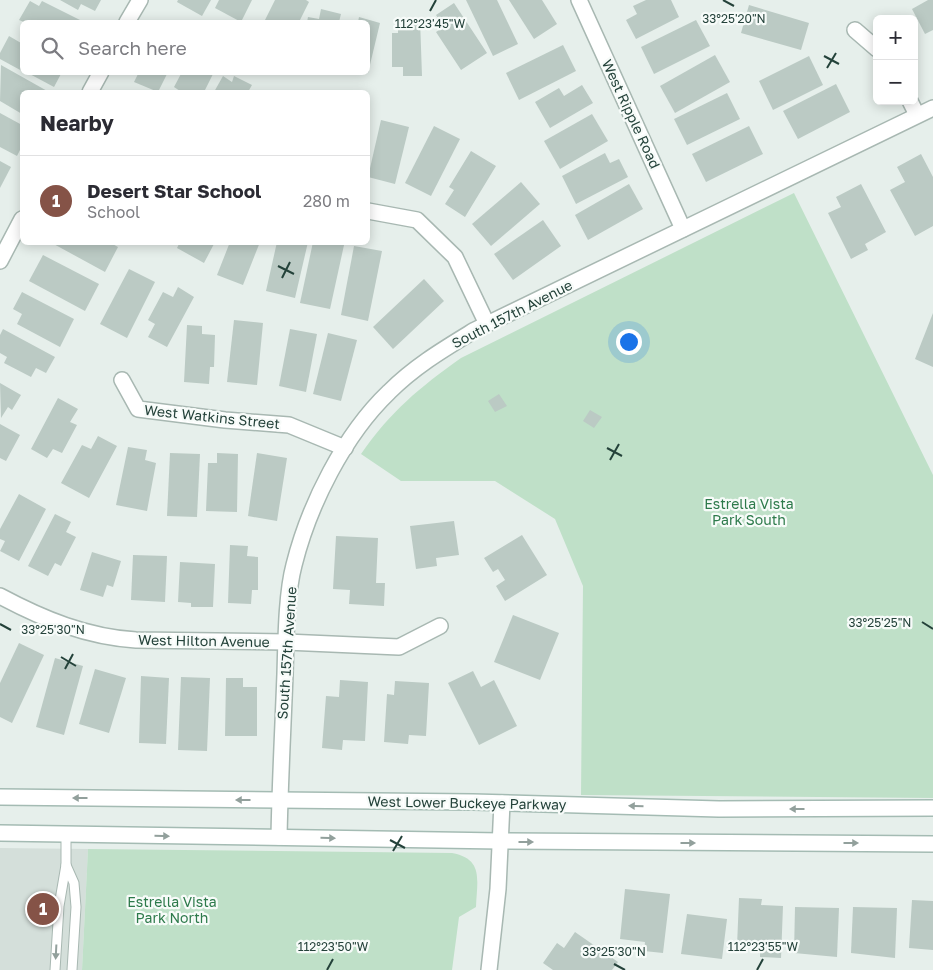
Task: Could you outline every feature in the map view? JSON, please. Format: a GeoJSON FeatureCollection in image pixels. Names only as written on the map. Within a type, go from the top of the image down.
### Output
{"type":"FeatureCollection","features":[{"type":"Feature","properties":{"kind":"street"},"geometry":{"type":"LineString","coordinates":[[129,20],[140,0]]}},
{"type":"Feature","properties":{"kind":"street","name":"West Ripple Road"},"geometry":{"type":"LineString","coordinates":[[578,0],[683,229]]}},
{"type":"Feature","properties":{"kind":"street"},"geometry":{"type":"LineString","coordinates":[[855,30],[873,46]]}},
{"type":"Feature","properties":{"kind":"street"},"geometry":{"type":"LineString","coordinates":[[91,90],[99,75]]}},
{"type":"Feature","properties":{"kind":"street"},"geometry":{"type":"LineString","coordinates":[[912,105],[918,115]]}},
{"type":"Feature","properties":{"kind":"street","name":"South 157th Avenue"},"geometry":{"type":"LineString","coordinates":[[279,837],[286,642],[293,568],[301,539],[317,500],[345,448],[388,393],[424,361],[487,324],[933,108]]}},
{"type":"Feature","properties":{"kind":"street"},"geometry":{"type":"LineString","coordinates":[[370,211],[417,220],[455,257],[487,324]]}},
{"type":"Feature","properties":{"kind":"street"},"geometry":{"type":"LineString","coordinates":[[0,260],[20,223]]}},
{"type":"Feature","properties":{"kind":"street","name":"West Watkins Street"},"geometry":{"type":"LineString","coordinates":[[122,380],[138,409],[225,420],[288,425],[345,448]]}},
{"type":"Feature","properties":{"kind":"street","name":"West Hilton Avenue"},"geometry":{"type":"LineString","coordinates":[[0,596],[40,616],[82,631],[113,639],[286,642],[399,647],[440,626]]}},
{"type":"Feature","properties":{"kind":"street","name":"West Lower Buckeye Parkway"},"geometry":{"type":"LineString","coordinates":[[0,797],[502,803],[719,809],[933,808]]}},
{"type":"Feature","properties":{"kind":"street"},"geometry":{"type":"LineString","coordinates":[[489,970],[494,934],[502,803]]}},
{"type":"Feature","properties":{"kind":"street"},"geometry":{"type":"LineString","coordinates":[[0,833],[500,842],[933,844]]}},
{"type":"Feature","properties":{"kind":"lane"},"geometry":{"type":"LineString","coordinates":[[55,970],[59,906],[66,865],[66,834]]}},
{"type":"Feature","properties":{"kind":"lane"},"geometry":{"type":"LineString","coordinates":[[66,865],[74,883],[76,907],[72,970]]}},
{"type":"Feature","properties":{"kind":"shaded area"},"geometry":{"type":"Polygon","coordinates":[[[0,848],[88,849],[82,970],[0,970],[0,848]]]}},
{"type":"Feature","properties":{"kind":"green space","name":"Estrella Vista Park South"},"geometry":{"type":"Polygon","coordinates":[[[794,193],[933,475],[933,798],[581,795],[583,586],[555,519],[495,481],[401,481],[361,454],[383,425],[407,401],[461,358],[794,193]]]}},
{"type":"Feature","properties":{"kind":"green space","name":"Estrella Vista Park North"},"geometry":{"type":"Polygon","coordinates":[[[88,849],[452,853],[469,860],[474,866],[477,880],[476,907],[459,917],[452,970],[82,970],[88,849]]]}},
{"type":"Feature","properties":{"kind":"building"},"geometry":{"type":"Polygon","coordinates":[[[60,0],[101,0],[95,11],[81,4],[78,10],[60,0]]]}},
{"type":"Feature","properties":{"kind":"building"},"geometry":{"type":"Polygon","coordinates":[[[178,0],[211,0],[202,16],[177,2],[178,0]]]}},
{"type":"Feature","properties":{"kind":"building"},"geometry":{"type":"Polygon","coordinates":[[[219,0],[252,0],[242,20],[237,20],[215,8],[219,0]]]}},
{"type":"Feature","properties":{"kind":"building"},"geometry":{"type":"Polygon","coordinates":[[[275,0],[306,0],[309,2],[300,20],[265,20],[275,0]]]}},
{"type":"Feature","properties":{"kind":"building"},"geometry":{"type":"Polygon","coordinates":[[[466,0],[497,0],[518,44],[493,56],[466,0]]]}},
{"type":"Feature","properties":{"kind":"building"},"geometry":{"type":"Polygon","coordinates":[[[509,0],[542,0],[557,24],[534,39],[509,0]]]}},
{"type":"Feature","properties":{"kind":"building"},"geometry":{"type":"Polygon","coordinates":[[[646,0],[671,0],[679,17],[636,39],[626,20],[637,14],[633,6],[646,0]]]}},
{"type":"Feature","properties":{"kind":"building"},"geometry":{"type":"Polygon","coordinates":[[[928,0],[933,0],[933,30],[925,34],[918,21],[918,15],[915,15],[912,9],[928,0]]]}},
{"type":"Feature","properties":{"kind":"building"},"geometry":{"type":"Polygon","coordinates":[[[30,1],[39,6],[42,1],[80,20],[20,20],[30,1]]]}},
{"type":"Feature","properties":{"kind":"building"},"geometry":{"type":"Polygon","coordinates":[[[454,3],[487,53],[461,70],[436,32],[444,27],[436,15],[454,3]]]}},
{"type":"Feature","properties":{"kind":"building"},"geometry":{"type":"Polygon","coordinates":[[[749,5],[809,23],[801,50],[741,33],[749,5]]]}},
{"type":"Feature","properties":{"kind":"building"},"geometry":{"type":"Polygon","coordinates":[[[321,9],[341,14],[340,20],[307,20],[308,17],[319,19],[321,9]]]}},
{"type":"Feature","properties":{"kind":"building"},"geometry":{"type":"Polygon","coordinates":[[[359,17],[370,20],[358,20],[359,17]]]}},
{"type":"Feature","properties":{"kind":"building"},"geometry":{"type":"Polygon","coordinates":[[[398,19],[420,19],[422,76],[403,76],[403,67],[392,67],[392,33],[398,33],[398,19]]]}},
{"type":"Feature","properties":{"kind":"building"},"geometry":{"type":"Polygon","coordinates":[[[370,20],[380,23],[370,65],[370,20]]]}},
{"type":"Feature","properties":{"kind":"building"},"geometry":{"type":"Polygon","coordinates":[[[696,20],[710,46],[654,74],[641,47],[696,20]]]}},
{"type":"Feature","properties":{"kind":"building"},"geometry":{"type":"Polygon","coordinates":[[[9,36],[20,42],[20,70],[0,59],[0,53],[9,36]]]}},
{"type":"Feature","properties":{"kind":"building"},"geometry":{"type":"Polygon","coordinates":[[[563,45],[576,71],[519,100],[506,73],[563,45]]]}},
{"type":"Feature","properties":{"kind":"building"},"geometry":{"type":"Polygon","coordinates":[[[715,55],[730,82],[675,113],[660,86],[715,55]]]}},
{"type":"Feature","properties":{"kind":"building"},"geometry":{"type":"Polygon","coordinates":[[[809,56],[823,85],[773,110],[759,81],[809,56]]]}},
{"type":"Feature","properties":{"kind":"building"},"geometry":{"type":"Polygon","coordinates":[[[1,65],[45,90],[20,90],[20,113],[0,101],[1,65]]]}},
{"type":"Feature","properties":{"kind":"building"},"geometry":{"type":"Polygon","coordinates":[[[32,75],[60,75],[54,87],[32,75]]]}},
{"type":"Feature","properties":{"kind":"building"},"geometry":{"type":"Polygon","coordinates":[[[138,75],[166,75],[159,90],[153,90],[134,82],[138,75]]]}},
{"type":"Feature","properties":{"kind":"building"},"geometry":{"type":"Polygon","coordinates":[[[180,75],[212,75],[205,90],[178,90],[174,87],[180,75]]]}},
{"type":"Feature","properties":{"kind":"building"},"geometry":{"type":"Polygon","coordinates":[[[223,76],[232,82],[234,76],[252,85],[249,90],[215,90],[223,76]]]}},
{"type":"Feature","properties":{"kind":"building"},"geometry":{"type":"Polygon","coordinates":[[[836,84],[850,112],[798,139],[783,111],[836,84]]]}},
{"type":"Feature","properties":{"kind":"building"},"geometry":{"type":"Polygon","coordinates":[[[582,85],[593,103],[550,128],[535,102],[559,88],[564,96],[582,85]]]}},
{"type":"Feature","properties":{"kind":"building"},"geometry":{"type":"Polygon","coordinates":[[[727,93],[740,119],[687,145],[674,119],[727,93]]]}},
{"type":"Feature","properties":{"kind":"building"},"geometry":{"type":"Polygon","coordinates":[[[0,113],[20,124],[20,150],[17,156],[0,147],[0,113]]]}},
{"type":"Feature","properties":{"kind":"building"},"geometry":{"type":"Polygon","coordinates":[[[592,114],[608,141],[560,169],[544,141],[592,114]]]}},
{"type":"Feature","properties":{"kind":"building"},"geometry":{"type":"Polygon","coordinates":[[[381,120],[409,127],[395,184],[370,178],[370,168],[381,120]]]}},
{"type":"Feature","properties":{"kind":"building"},"geometry":{"type":"Polygon","coordinates":[[[434,126],[460,139],[431,196],[405,183],[434,126]]]}},
{"type":"Feature","properties":{"kind":"building"},"geometry":{"type":"Polygon","coordinates":[[[749,126],[763,154],[706,182],[692,154],[749,126]]]}},
{"type":"Feature","properties":{"kind":"building"},"geometry":{"type":"Polygon","coordinates":[[[471,151],[496,166],[465,217],[445,204],[454,190],[449,187],[471,151]]]}},
{"type":"Feature","properties":{"kind":"building"},"geometry":{"type":"Polygon","coordinates":[[[605,153],[610,163],[619,159],[628,177],[576,204],[562,176],[605,153]]]}},
{"type":"Feature","properties":{"kind":"building"},"geometry":{"type":"Polygon","coordinates":[[[921,154],[933,177],[933,226],[915,236],[890,190],[905,182],[897,167],[921,154]]]}},
{"type":"Feature","properties":{"kind":"building"},"geometry":{"type":"Polygon","coordinates":[[[0,161],[11,167],[0,188],[0,161]]]}},
{"type":"Feature","properties":{"kind":"building"},"geometry":{"type":"Polygon","coordinates":[[[521,182],[540,204],[491,246],[472,224],[521,182]]]}},
{"type":"Feature","properties":{"kind":"building"},"geometry":{"type":"Polygon","coordinates":[[[629,184],[643,209],[588,240],[575,215],[629,184]]]}},
{"type":"Feature","properties":{"kind":"building"},"geometry":{"type":"Polygon","coordinates":[[[861,184],[886,232],[865,244],[868,250],[851,259],[828,213],[841,207],[836,197],[861,184]]]}},
{"type":"Feature","properties":{"kind":"building"},"geometry":{"type":"Polygon","coordinates":[[[543,220],[561,246],[513,280],[494,254],[543,220]]]}},
{"type":"Feature","properties":{"kind":"building"},"geometry":{"type":"Polygon","coordinates":[[[56,245],[114,245],[118,247],[105,272],[56,245]]]}},
{"type":"Feature","properties":{"kind":"building"},"geometry":{"type":"Polygon","coordinates":[[[178,245],[213,245],[204,263],[177,248],[178,245]]]}},
{"type":"Feature","properties":{"kind":"building"},"geometry":{"type":"Polygon","coordinates":[[[229,245],[259,245],[243,285],[217,275],[229,245]]]}},
{"type":"Feature","properties":{"kind":"building"},"geometry":{"type":"Polygon","coordinates":[[[276,245],[307,245],[295,298],[266,291],[276,245]]]}},
{"type":"Feature","properties":{"kind":"building"},"geometry":{"type":"Polygon","coordinates":[[[312,245],[344,245],[330,309],[300,303],[312,245]]]}},
{"type":"Feature","properties":{"kind":"building"},"geometry":{"type":"Polygon","coordinates":[[[354,246],[382,251],[368,321],[341,315],[354,246]]]}},
{"type":"Feature","properties":{"kind":"building"},"geometry":{"type":"Polygon","coordinates":[[[43,255],[99,284],[85,311],[29,281],[43,255]]]}},
{"type":"Feature","properties":{"kind":"building"},"geometry":{"type":"Polygon","coordinates":[[[129,269],[155,282],[127,338],[100,324],[129,269]]]}},
{"type":"Feature","properties":{"kind":"building"},"geometry":{"type":"Polygon","coordinates":[[[424,279],[444,301],[393,349],[373,327],[424,279]]]}},
{"type":"Feature","properties":{"kind":"building"},"geometry":{"type":"Polygon","coordinates":[[[178,287],[194,297],[167,347],[148,337],[155,324],[148,320],[163,292],[173,297],[178,287]]]}},
{"type":"Feature","properties":{"kind":"building"},"geometry":{"type":"Polygon","coordinates":[[[22,292],[74,319],[60,347],[17,324],[22,314],[13,309],[22,292]]]}},
{"type":"Feature","properties":{"kind":"building"},"geometry":{"type":"Polygon","coordinates":[[[933,313],[933,367],[915,359],[933,313]]]}},
{"type":"Feature","properties":{"kind":"building"},"geometry":{"type":"Polygon","coordinates":[[[234,320],[263,323],[257,385],[227,382],[234,320]]]}},
{"type":"Feature","properties":{"kind":"building"},"geometry":{"type":"Polygon","coordinates":[[[187,325],[202,326],[202,334],[215,335],[214,367],[210,367],[209,384],[184,382],[187,325]]]}},
{"type":"Feature","properties":{"kind":"building"},"geometry":{"type":"Polygon","coordinates":[[[3,329],[55,357],[46,373],[36,368],[31,377],[4,363],[7,357],[0,353],[0,335],[3,329]]]}},
{"type":"Feature","properties":{"kind":"building"},"geometry":{"type":"Polygon","coordinates":[[[290,329],[317,334],[306,392],[279,386],[290,329]]]}},
{"type":"Feature","properties":{"kind":"building"},"geometry":{"type":"Polygon","coordinates":[[[328,333],[357,340],[341,401],[313,394],[328,333]]]}},
{"type":"Feature","properties":{"kind":"building"},"geometry":{"type":"Polygon","coordinates":[[[0,383],[21,395],[12,410],[8,407],[1,418],[0,383]]]}},
{"type":"Feature","properties":{"kind":"building"},"geometry":{"type":"Polygon","coordinates":[[[499,394],[507,406],[495,412],[488,401],[499,394]]]}},
{"type":"Feature","properties":{"kind":"building"},"geometry":{"type":"Polygon","coordinates":[[[58,398],[78,409],[70,422],[77,425],[62,453],[53,449],[47,458],[31,449],[58,398]]]}},
{"type":"Feature","properties":{"kind":"building"},"geometry":{"type":"Polygon","coordinates":[[[590,410],[602,417],[594,428],[583,421],[590,410]]]}},
{"type":"Feature","properties":{"kind":"building"},"geometry":{"type":"Polygon","coordinates":[[[0,424],[20,435],[6,461],[0,458],[0,424]]]}},
{"type":"Feature","properties":{"kind":"building"},"geometry":{"type":"Polygon","coordinates":[[[98,436],[117,446],[89,498],[61,483],[82,445],[91,449],[98,436]]]}},
{"type":"Feature","properties":{"kind":"building"},"geometry":{"type":"Polygon","coordinates":[[[128,447],[147,450],[145,460],[156,463],[147,511],[116,505],[128,447]]]}},
{"type":"Feature","properties":{"kind":"building"},"geometry":{"type":"Polygon","coordinates":[[[170,453],[200,454],[197,517],[167,516],[170,453]]]}},
{"type":"Feature","properties":{"kind":"building"},"geometry":{"type":"Polygon","coordinates":[[[217,453],[238,454],[237,512],[206,511],[208,463],[217,463],[217,453]]]}},
{"type":"Feature","properties":{"kind":"building"},"geometry":{"type":"Polygon","coordinates":[[[257,453],[287,458],[277,521],[248,516],[257,453]]]}},
{"type":"Feature","properties":{"kind":"building"},"geometry":{"type":"Polygon","coordinates":[[[19,494],[46,509],[19,561],[0,551],[5,541],[0,539],[0,529],[19,494]]]}},
{"type":"Feature","properties":{"kind":"building"},"geometry":{"type":"Polygon","coordinates":[[[55,514],[71,522],[66,532],[76,537],[61,566],[55,563],[48,576],[28,566],[55,514]]]}},
{"type":"Feature","properties":{"kind":"building"},"geometry":{"type":"Polygon","coordinates":[[[454,521],[459,555],[436,558],[437,566],[416,569],[410,526],[454,521]]]}},
{"type":"Feature","properties":{"kind":"building"},"geometry":{"type":"Polygon","coordinates":[[[522,535],[547,575],[505,601],[496,586],[505,580],[498,569],[493,572],[484,558],[522,535]]]}},
{"type":"Feature","properties":{"kind":"building"},"geometry":{"type":"Polygon","coordinates":[[[336,536],[378,538],[376,583],[385,583],[384,606],[349,604],[350,590],[333,589],[336,536]]]}},
{"type":"Feature","properties":{"kind":"building"},"geometry":{"type":"Polygon","coordinates":[[[230,545],[248,546],[247,556],[258,557],[258,590],[252,590],[251,604],[228,603],[230,545]]]}},
{"type":"Feature","properties":{"kind":"building"},"geometry":{"type":"Polygon","coordinates":[[[92,552],[121,561],[113,587],[107,585],[103,597],[80,590],[92,552]]]}},
{"type":"Feature","properties":{"kind":"building"},"geometry":{"type":"Polygon","coordinates":[[[133,555],[167,556],[165,602],[131,600],[133,555]]]}},
{"type":"Feature","properties":{"kind":"building"},"geometry":{"type":"Polygon","coordinates":[[[180,562],[215,564],[213,607],[191,607],[191,603],[178,602],[180,562]]]}},
{"type":"Feature","properties":{"kind":"building"},"geometry":{"type":"Polygon","coordinates":[[[513,615],[559,633],[540,680],[494,662],[513,615]]]}},
{"type":"Feature","properties":{"kind":"building"},"geometry":{"type":"Polygon","coordinates":[[[19,643],[44,655],[12,723],[0,717],[0,683],[19,643]]]}},
{"type":"Feature","properties":{"kind":"building"},"geometry":{"type":"Polygon","coordinates":[[[55,658],[83,666],[64,735],[36,727],[55,658]]]}},
{"type":"Feature","properties":{"kind":"building"},"geometry":{"type":"Polygon","coordinates":[[[95,669],[126,678],[109,733],[79,724],[95,669]]]}},
{"type":"Feature","properties":{"kind":"building"},"geometry":{"type":"Polygon","coordinates":[[[473,671],[481,687],[494,680],[517,726],[479,745],[448,683],[473,671]]]}},
{"type":"Feature","properties":{"kind":"building"},"geometry":{"type":"Polygon","coordinates":[[[141,676],[169,678],[166,744],[139,743],[141,676]]]}},
{"type":"Feature","properties":{"kind":"building"},"geometry":{"type":"Polygon","coordinates":[[[181,677],[210,678],[207,751],[178,750],[181,677]]]}},
{"type":"Feature","properties":{"kind":"building"},"geometry":{"type":"Polygon","coordinates":[[[226,678],[243,678],[243,687],[257,687],[257,736],[225,736],[226,678]]]}},
{"type":"Feature","properties":{"kind":"building"},"geometry":{"type":"Polygon","coordinates":[[[340,680],[368,682],[365,741],[343,740],[342,750],[322,748],[326,696],[339,697],[340,680]]]}},
{"type":"Feature","properties":{"kind":"building"},"geometry":{"type":"Polygon","coordinates":[[[395,681],[429,683],[426,736],[409,735],[408,744],[384,742],[387,694],[394,695],[395,681]]]}},
{"type":"Feature","properties":{"kind":"building"},"geometry":{"type":"Polygon","coordinates":[[[625,889],[670,894],[663,953],[644,951],[645,942],[620,939],[625,889]]]}},
{"type":"Feature","properties":{"kind":"building"},"geometry":{"type":"Polygon","coordinates":[[[739,898],[762,899],[761,905],[783,906],[781,958],[760,957],[760,947],[737,946],[739,898]]]}},
{"type":"Feature","properties":{"kind":"building"},"geometry":{"type":"Polygon","coordinates":[[[912,900],[933,901],[933,950],[909,948],[912,900]]]}},
{"type":"Feature","properties":{"kind":"building"},"geometry":{"type":"Polygon","coordinates":[[[795,907],[839,908],[837,957],[794,953],[795,907]]]}},
{"type":"Feature","properties":{"kind":"building"},"geometry":{"type":"Polygon","coordinates":[[[853,907],[897,908],[895,958],[851,953],[853,907]]]}},
{"type":"Feature","properties":{"kind":"building"},"geometry":{"type":"Polygon","coordinates":[[[687,914],[727,919],[722,959],[681,954],[687,914]]]}},
{"type":"Feature","properties":{"kind":"building"},"geometry":{"type":"Polygon","coordinates":[[[575,932],[618,962],[612,970],[553,970],[543,963],[557,943],[564,948],[575,932]]]}},
{"type":"Feature","properties":{"kind":"place","name":"Desert Star School"},"geometry":{"type":"Point","coordinates":[43,909]}}]}
